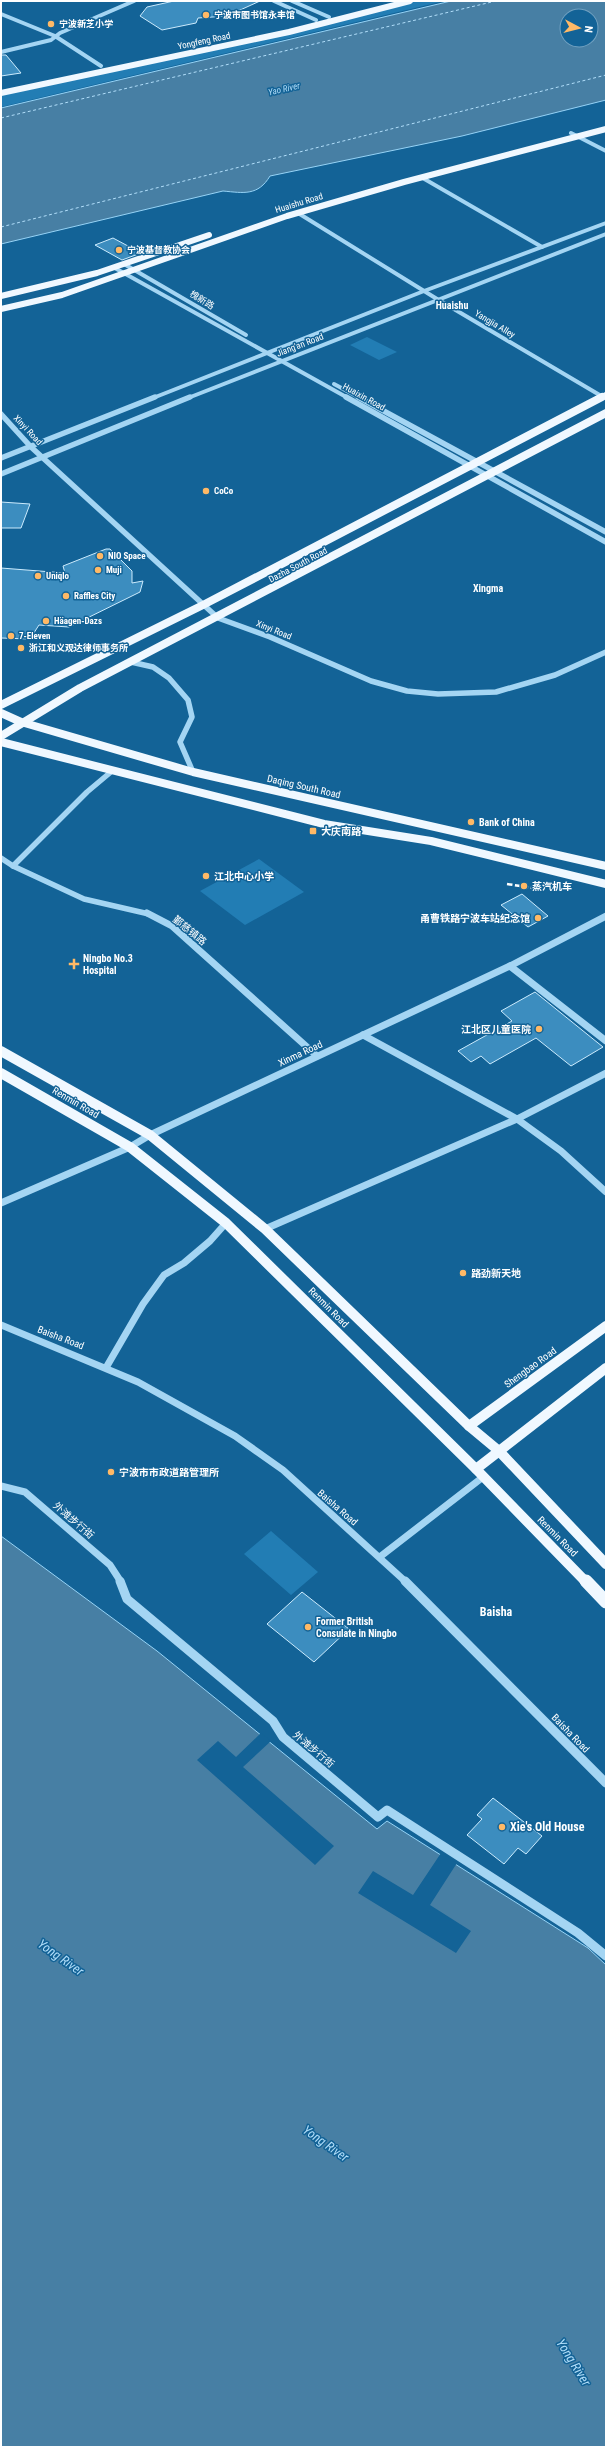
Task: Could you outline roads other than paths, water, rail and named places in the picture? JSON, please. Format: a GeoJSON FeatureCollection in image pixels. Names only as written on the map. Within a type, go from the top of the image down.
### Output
{"type":"FeatureCollection","features":[{"type":"Feature","properties":{"kind":"main road","name":"Yongfeng Road"},"geometry":{"type":"LineString","coordinates":[[1,87],[316,20],[390,1]]}},
{"type":"Feature","properties":{"kind":"main road","name":"Yongfeng Road"},"geometry":{"type":"LineString","coordinates":[[1,93],[289,32],[410,1]]}},
{"type":"Feature","properties":{"kind":"main road","name":"Huaishu Road"},"geometry":{"type":"LineString","coordinates":[[1,296],[114,267],[292,209],[571,133],[606,125]]}},
{"type":"Feature","properties":{"kind":"main road","name":"Huaishu Road"},"geometry":{"type":"LineString","coordinates":[[1,309],[62,295],[133,268],[298,213],[421,177],[606,129]]}},
{"type":"Feature","properties":{"kind":"main road","name":"Dazha South Road"},"geometry":{"type":"LineString","coordinates":[[1,705],[203,605],[604,396]]}},
{"type":"Feature","properties":{"kind":"main road","name":"Dazha South Road"},"geometry":{"type":"LineString","coordinates":[[1,736],[21,722],[131,662],[493,474],[606,413]]}},
{"type":"Feature","properties":{"kind":"main road","name":"Daqing South Road"},"geometry":{"type":"LineString","coordinates":[[1,713],[21,722],[193,772],[606,866]]}},
{"type":"Feature","properties":{"kind":"main road"},"geometry":{"type":"LineString","coordinates":[[1,742],[324,824],[431,841],[606,884]]}},
{"type":"Feature","properties":{"kind":"main road","name":"Renmin Road"},"geometry":{"type":"LineString","coordinates":[[1,1051],[150,1135],[265,1229],[469,1426],[499,1451],[606,1564]]}},
{"type":"Feature","properties":{"kind":"main road","name":"Renmin Road"},"geometry":{"type":"LineString","coordinates":[[1,1072],[130,1147],[226,1223],[480,1473],[606,1602]]}},
{"type":"Feature","properties":{"kind":"main road","name":"Shengbao Road"},"geometry":{"type":"LineString","coordinates":[[469,1426],[606,1326]]}},
{"type":"Feature","properties":{"kind":"main road"},"geometry":{"type":"LineString","coordinates":[[480,1473],[499,1451],[606,1368]]}},
{"type":"Feature","properties":{"kind":"street"},"geometry":{"type":"LineString","coordinates":[[1,52],[46,41],[134,1]]}},
{"type":"Feature","properties":{"kind":"street"},"geometry":{"type":"LineString","coordinates":[[274,1],[316,20]]}},
{"type":"Feature","properties":{"kind":"street"},"geometry":{"type":"LineString","coordinates":[[292,1],[329,17]]}},
{"type":"Feature","properties":{"kind":"street"},"geometry":{"type":"LineString","coordinates":[[1,14],[55,36],[101,66]]}},
{"type":"Feature","properties":{"kind":"street"},"geometry":{"type":"LineString","coordinates":[[571,133],[606,151]]}},
{"type":"Feature","properties":{"kind":"street"},"geometry":{"type":"LineString","coordinates":[[421,177],[542,247]]}},
{"type":"Feature","properties":{"kind":"street","name":"Yangjia Alley"},"geometry":{"type":"LineString","coordinates":[[298,213],[424,291],[604,396]]}},
{"type":"Feature","properties":{"kind":"street","name":"Jiang'an Road"},"geometry":{"type":"LineString","coordinates":[[1,458],[269,351],[606,223]]}},
{"type":"Feature","properties":{"kind":"street","name":"Jiang'an Road"},"geometry":{"type":"LineString","coordinates":[[1,474],[284,359],[606,234]]}},
{"type":"Feature","properties":{"kind":"street","name":"槐新路"},"geometry":{"type":"LineString","coordinates":[[124,264],[133,268],[269,351]]}},
{"type":"Feature","properties":{"kind":"street","name":"Huaixin Road"},"geometry":{"type":"LineString","coordinates":[[114,267],[474,464],[606,532]]}},
{"type":"Feature","properties":{"kind":"street","name":"Xinyi Road"},"geometry":{"type":"LineString","coordinates":[[1,414],[31,447],[218,618],[270,637],[371,680],[407,691],[438,694],[496,692],[526,685],[573,667],[606,652]]}},
{"type":"Feature","properties":{"kind":"street","name":"Huaixin Road"},"geometry":{"type":"LineString","coordinates":[[474,464],[606,542]]}},
{"type":"Feature","properties":{"kind":"street"},"geometry":{"type":"LineString","coordinates":[[131,662],[153,667],[169,678],[188,700],[192,717],[180,742],[193,772]]}},
{"type":"Feature","properties":{"kind":"street"},"geometry":{"type":"LineString","coordinates":[[13,866],[87,792],[112,771]]}},
{"type":"Feature","properties":{"kind":"street","name":"鄞慈镇路"},"geometry":{"type":"LineString","coordinates":[[1,858],[13,866],[84,899],[146,912],[172,926],[317,1056]]}},
{"type":"Feature","properties":{"kind":"street","name":"Xinma Road"},"geometry":{"type":"LineString","coordinates":[[1,1203],[130,1147],[150,1135],[510,966],[606,916]]}},
{"type":"Feature","properties":{"kind":"street"},"geometry":{"type":"LineString","coordinates":[[510,966],[606,1041]]}},
{"type":"Feature","properties":{"kind":"street"},"geometry":{"type":"LineString","coordinates":[[363,1035],[518,1119],[561,1151],[606,1192]]}},
{"type":"Feature","properties":{"kind":"street"},"geometry":{"type":"LineString","coordinates":[[265,1229],[518,1119],[606,1073]]}},
{"type":"Feature","properties":{"kind":"street"},"geometry":{"type":"LineString","coordinates":[[107,1366],[143,1304],[164,1275],[184,1263],[210,1241],[226,1223]]}},
{"type":"Feature","properties":{"kind":"street","name":"Baisha Road"},"geometry":{"type":"LineString","coordinates":[[1,1324],[107,1366],[201,1414],[267,1458],[381,1556],[428,1601],[606,1783]]}},
{"type":"Feature","properties":{"kind":"street"},"geometry":{"type":"LineString","coordinates":[[381,1556],[480,1473]]}},
{"type":"Feature","properties":{"kind":"street","name":"外滩步行街"},"geometry":{"type":"LineString","coordinates":[[1,1486],[24,1492],[110,1565],[118,1575],[127,1599],[274,1721],[283,1737],[378,1817],[387,1810],[578,1933],[606,1956]]}},
{"type":"Feature","properties":{"kind":"water","name":"Yao River"},"geometry":{"type":"Polygon","coordinates":[[[451,1],[606,1],[606,100],[462,136],[270,176],[261,187],[250,192],[223,191],[1,244],[1,108],[451,1]]]}},
{"type":"Feature","properties":{"kind":"water","name":"Yong River"},"geometry":{"type":"Polygon","coordinates":[[[1,1536],[157,1651],[377,1829],[387,1821],[588,1948],[606,1965],[606,2447],[1,2447],[1,1536]]]}},
{"type":"Feature","properties":{"kind":"railway"},"geometry":{"type":"LineString","coordinates":[[507,884],[545,890]]}},
{"type":"Feature","properties":{"kind":"place","name":"宁波市图书馆永丰馆"},"geometry":{"type":"Point","coordinates":[206,15]}},
{"type":"Feature","properties":{"kind":"place","name":"宁波新芝小学"},"geometry":{"type":"Point","coordinates":[51,24]}},
{"type":"Feature","properties":{"kind":"place","name":"宁波基督教协会"},"geometry":{"type":"Point","coordinates":[119,250]}},
{"type":"Feature","properties":{"kind":"place","name":"CoCo"},"geometry":{"type":"Point","coordinates":[206,491]}},
{"type":"Feature","properties":{"kind":"place","name":"NIO Space"},"geometry":{"type":"Point","coordinates":[100,556]}},
{"type":"Feature","properties":{"kind":"place","name":"Muji"},"geometry":{"type":"Point","coordinates":[98,570]}},
{"type":"Feature","properties":{"kind":"place","name":"Uniqlo"},"geometry":{"type":"Point","coordinates":[38,576]}},
{"type":"Feature","properties":{"kind":"place","name":"Raffles City"},"geometry":{"type":"Point","coordinates":[66,596]}},
{"type":"Feature","properties":{"kind":"place","name":"Häagen-Dazs"},"geometry":{"type":"Point","coordinates":[46,621]}},
{"type":"Feature","properties":{"kind":"place","name":"7-Eleven"},"geometry":{"type":"Point","coordinates":[11,636]}},
{"type":"Feature","properties":{"kind":"place","name":"浙江和义观达律师事务所"},"geometry":{"type":"Point","coordinates":[21,648]}},
{"type":"Feature","properties":{"kind":"place","name":"Bank of China"},"geometry":{"type":"Point","coordinates":[471,822]}},
{"type":"Feature","properties":{"kind":"place","name":"大庆南路"},"geometry":{"type":"Point","coordinates":[313,831]}},
{"type":"Feature","properties":{"kind":"place","name":"江北中心小学"},"geometry":{"type":"Point","coordinates":[206,876]}},
{"type":"Feature","properties":{"kind":"place","name":"蒸汽机车"},"geometry":{"type":"Point","coordinates":[524,886]}},
{"type":"Feature","properties":{"kind":"place","name":"甬曹铁路宁波车站纪念馆"},"geometry":{"type":"Point","coordinates":[538,918]}},
{"type":"Feature","properties":{"kind":"place","name":"Ningbo No.3 Hospital"},"geometry":{"type":"Point","coordinates":[74,964]}},
{"type":"Feature","properties":{"kind":"place","name":"江北区儿童医院"},"geometry":{"type":"Point","coordinates":[539,1029]}},
{"type":"Feature","properties":{"kind":"place","name":"路劲新天地"},"geometry":{"type":"Point","coordinates":[463,1273]}},
{"type":"Feature","properties":{"kind":"place","name":"宁波市市政道路管理所"},"geometry":{"type":"Point","coordinates":[111,1472]}},
{"type":"Feature","properties":{"kind":"place","name":"Former British Consulate in Ningbo"},"geometry":{"type":"Point","coordinates":[308,1627]}},
{"type":"Feature","properties":{"kind":"place","name":"Xie's Old House"},"geometry":{"type":"Point","coordinates":[502,1827]}},
{"type":"Feature","properties":{"kind":"district","name":"Huaishu"},"geometry":{"type":"Point","coordinates":[452,305]}},
{"type":"Feature","properties":{"kind":"district","name":"Xingma"},"geometry":{"type":"Point","coordinates":[488,588]}},
{"type":"Feature","properties":{"kind":"district","name":"Baisha"},"geometry":{"type":"Point","coordinates":[496,1612]}}]}
